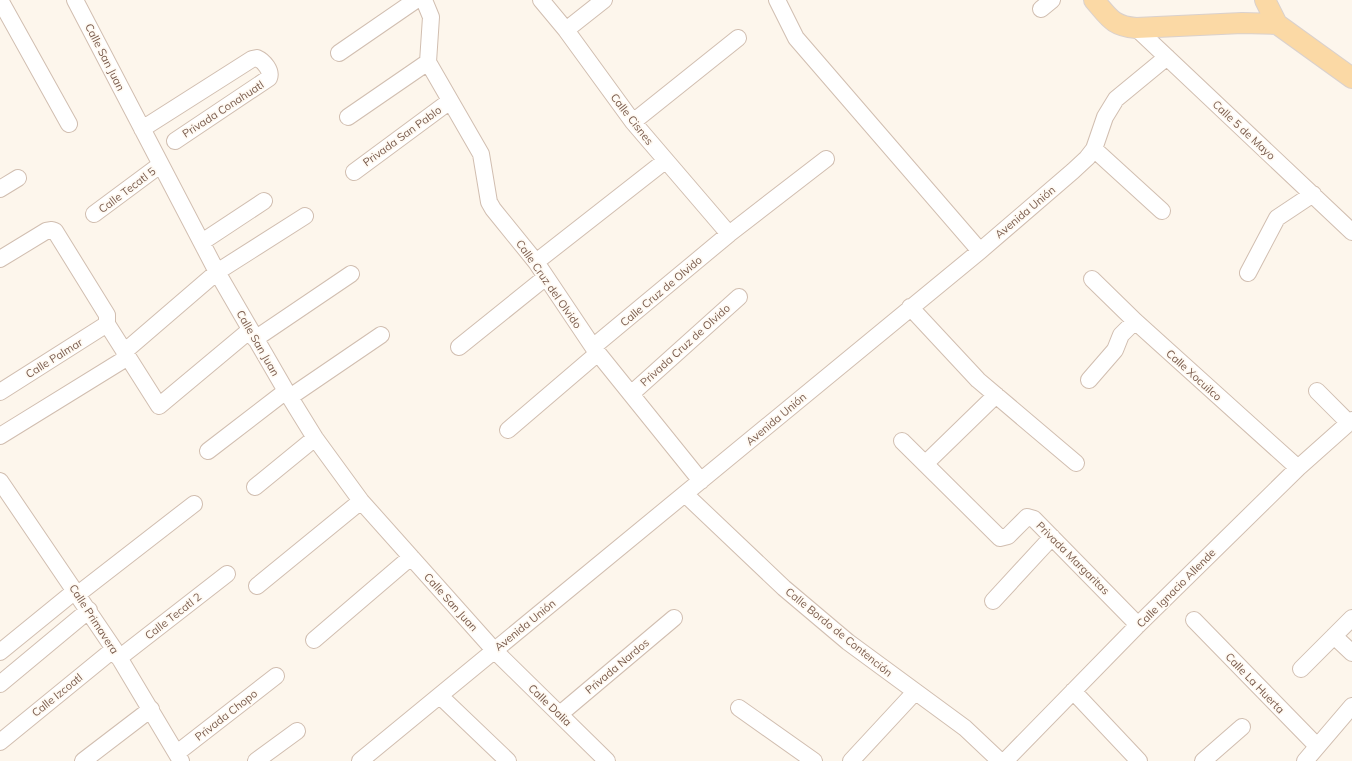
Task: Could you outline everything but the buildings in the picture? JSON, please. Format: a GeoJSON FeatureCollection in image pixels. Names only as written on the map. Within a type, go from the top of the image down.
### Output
{"type":"FeatureCollection","features":[{"type":"Feature","properties":{"kind":"main road"},"geometry":{"type":"LineString","coordinates":[[1094,0],[1111,20],[1121,26],[1136,28],[1242,23],[1277,24]]}},
{"type":"Feature","properties":{"kind":"main road"},"geometry":{"type":"LineString","coordinates":[[1265,0],[1277,24],[1352,78]]}},
{"type":"Feature","properties":{"kind":"street"},"geometry":{"type":"LineString","coordinates":[[0,0],[69,124]]}},
{"type":"Feature","properties":{"kind":"street","name":"Calle San Juan"},"geometry":{"type":"LineString","coordinates":[[76,0],[160,165],[217,272],[252,335],[316,438],[361,501],[494,650]]}},
{"type":"Feature","properties":{"kind":"street"},"geometry":{"type":"LineString","coordinates":[[340,53],[416,0]]}},
{"type":"Feature","properties":{"kind":"street"},"geometry":{"type":"LineString","coordinates":[[348,117],[428,62],[431,17],[424,0]]}},
{"type":"Feature","properties":{"kind":"street","name":"Calle Cisnes"},"geometry":{"type":"LineString","coordinates":[[541,0],[566,30],[633,122],[729,234]]}},
{"type":"Feature","properties":{"kind":"street"},"geometry":{"type":"LineString","coordinates":[[566,30],[604,0]]}},
{"type":"Feature","properties":{"kind":"street"},"geometry":{"type":"LineString","coordinates":[[777,0],[796,38],[980,251]]}},
{"type":"Feature","properties":{"kind":"street","name":"Calle 5 de Mayo"},"geometry":{"type":"LineString","coordinates":[[1136,28],[1352,232]]}},
{"type":"Feature","properties":{"kind":"street"},"geometry":{"type":"LineString","coordinates":[[633,122],[738,38]]}},
{"type":"Feature","properties":{"kind":"street","name":"Avenida Unión"},"geometry":{"type":"LineString","coordinates":[[360,761],[910,307],[980,251],[1073,171],[1094,149],[1105,117],[1116,99],[1167,57]]}},
{"type":"Feature","properties":{"kind":"street","name":"Privada Conahuatl"},"geometry":{"type":"LineString","coordinates":[[142,129],[257,58],[261,60],[270,76],[175,140]]}},
{"type":"Feature","properties":{"kind":"street","name":"Calle Cruz del Olvido"},"geometry":{"type":"LineString","coordinates":[[428,62],[481,154],[489,202],[493,209],[536,262],[596,350],[701,481]]}},
{"type":"Feature","properties":{"kind":"street","name":"Privada San Pablo"},"geometry":{"type":"LineString","coordinates":[[354,172],[450,101]]}},
{"type":"Feature","properties":{"kind":"street"},"geometry":{"type":"LineString","coordinates":[[1094,149],[1162,211]]}},
{"type":"Feature","properties":{"kind":"street","name":"Calle Cruz de Olvido"},"geometry":{"type":"LineString","coordinates":[[508,430],[596,350],[729,234],[826,159]]}},
{"type":"Feature","properties":{"kind":"street"},"geometry":{"type":"LineString","coordinates":[[536,262],[665,161]]}},
{"type":"Feature","properties":{"kind":"street","name":"Calle Tecatl 5"},"geometry":{"type":"LineString","coordinates":[[94,214],[160,165]]}},
{"type":"Feature","properties":{"kind":"street"},"geometry":{"type":"LineString","coordinates":[[0,189],[18,178]]}},
{"type":"Feature","properties":{"kind":"street"},"geometry":{"type":"LineString","coordinates":[[1248,273],[1277,218],[1313,194]]}},
{"type":"Feature","properties":{"kind":"street"},"geometry":{"type":"LineString","coordinates":[[202,242],[264,201]]}},
{"type":"Feature","properties":{"kind":"street"},"geometry":{"type":"LineString","coordinates":[[0,436],[126,354],[217,272],[305,216]]}},
{"type":"Feature","properties":{"kind":"street"},"geometry":{"type":"LineString","coordinates":[[0,259],[46,231],[52,230],[58,234],[107,314],[107,324],[159,406],[252,335],[351,274]]}},
{"type":"Feature","properties":{"kind":"street"},"geometry":{"type":"LineString","coordinates":[[459,347],[546,277]]}},
{"type":"Feature","properties":{"kind":"street","name":"Calle Xocuilco"},"geometry":{"type":"LineString","coordinates":[[1092,279],[1135,321],[1298,468]]}},
{"type":"Feature","properties":{"kind":"street","name":"Privada Cruz de Olvido"},"geometry":{"type":"LineString","coordinates":[[631,394],[738,297]]}},
{"type":"Feature","properties":{"kind":"street"},"geometry":{"type":"LineString","coordinates":[[910,307],[978,380],[1076,462]]}},
{"type":"Feature","properties":{"kind":"street"},"geometry":{"type":"LineString","coordinates":[[1089,380],[1115,350],[1121,335],[1135,321]]}},
{"type":"Feature","properties":{"kind":"street","name":"Calle Palmar"},"geometry":{"type":"LineString","coordinates":[[0,392],[107,324]]}},
{"type":"Feature","properties":{"kind":"street"},"geometry":{"type":"LineString","coordinates":[[208,452],[288,394],[381,335]]}},
{"type":"Feature","properties":{"kind":"street"},"geometry":{"type":"LineString","coordinates":[[1317,390],[1350,421]]}},
{"type":"Feature","properties":{"kind":"street"},"geometry":{"type":"LineString","coordinates":[[926,464],[996,395]]}},
{"type":"Feature","properties":{"kind":"street","name":"Calle Ignacio Allende"},"geometry":{"type":"LineString","coordinates":[[1005,761],[1138,625],[1298,468],[1350,421]]}},
{"type":"Feature","properties":{"kind":"street"},"geometry":{"type":"LineString","coordinates":[[255,487],[316,438]]}},
{"type":"Feature","properties":{"kind":"street","name":"Privada Margaritas"},"geometry":{"type":"LineString","coordinates":[[902,441],[1000,538],[1008,536],[1024,519],[1029,517],[1034,519],[1138,625]]}},
{"type":"Feature","properties":{"kind":"street","name":"Calle Primavera"},"geometry":{"type":"LineString","coordinates":[[0,481],[89,610],[179,757]]}},
{"type":"Feature","properties":{"kind":"street","name":"Calle Bordo de Contención"},"geometry":{"type":"LineString","coordinates":[[685,494],[784,588],[848,642],[965,728],[1000,761]]}},
{"type":"Feature","properties":{"kind":"street"},"geometry":{"type":"LineString","coordinates":[[257,586],[361,501]]}},
{"type":"Feature","properties":{"kind":"street"},"geometry":{"type":"LineString","coordinates":[[0,652],[194,504]]}},
{"type":"Feature","properties":{"kind":"street"},"geometry":{"type":"LineString","coordinates":[[993,601],[1052,537]]}},
{"type":"Feature","properties":{"kind":"street"},"geometry":{"type":"LineString","coordinates":[[314,640],[411,557]]}},
{"type":"Feature","properties":{"kind":"street","name":"Calle Tecatl 2"},"geometry":{"type":"LineString","coordinates":[[116,653],[227,574]]}},
{"type":"Feature","properties":{"kind":"street"},"geometry":{"type":"LineString","coordinates":[[0,684],[89,610]]}},
{"type":"Feature","properties":{"kind":"street","name":"Privada Nardos"},"geometry":{"type":"LineString","coordinates":[[560,714],[674,618]]}},
{"type":"Feature","properties":{"kind":"street"},"geometry":{"type":"LineString","coordinates":[[1301,669],[1352,618]]}},
{"type":"Feature","properties":{"kind":"street","name":"Calle La Huerta"},"geometry":{"type":"LineString","coordinates":[[1194,620],[1317,746]]}},
{"type":"Feature","properties":{"kind":"street"},"geometry":{"type":"LineString","coordinates":[[1334,636],[1352,653]]}},
{"type":"Feature","properties":{"kind":"street","name":"Calle Dalia"},"geometry":{"type":"LineString","coordinates":[[494,650],[607,761]]}},
{"type":"Feature","properties":{"kind":"street","name":"Calle Izcoatl"},"geometry":{"type":"LineString","coordinates":[[0,742],[116,653]]}},
{"type":"Feature","properties":{"kind":"street","name":"Privada Chopo"},"geometry":{"type":"LineString","coordinates":[[179,757],[276,676]]}},
{"type":"Feature","properties":{"kind":"street"},"geometry":{"type":"LineString","coordinates":[[1073,691],[1139,761]]}},
{"type":"Feature","properties":{"kind":"street"},"geometry":{"type":"LineString","coordinates":[[851,761],[915,692]]}},
{"type":"Feature","properties":{"kind":"street"},"geometry":{"type":"LineString","coordinates":[[440,696],[508,761]]}},
{"type":"Feature","properties":{"kind":"street"},"geometry":{"type":"LineString","coordinates":[[1305,761],[1352,706]]}},
{"type":"Feature","properties":{"kind":"street"},"geometry":{"type":"LineString","coordinates":[[739,708],[813,761]]}},
{"type":"Feature","properties":{"kind":"street"},"geometry":{"type":"LineString","coordinates":[[83,761],[151,709]]}},
{"type":"Feature","properties":{"kind":"street"},"geometry":{"type":"LineString","coordinates":[[1203,761],[1242,726]]}},
{"type":"Feature","properties":{"kind":"street"},"geometry":{"type":"LineString","coordinates":[[256,761],[297,731]]}}]}
